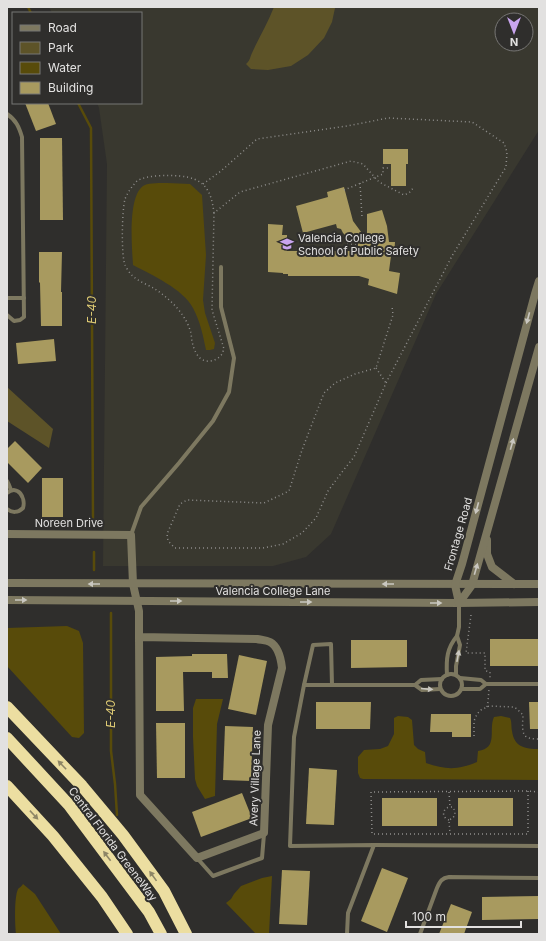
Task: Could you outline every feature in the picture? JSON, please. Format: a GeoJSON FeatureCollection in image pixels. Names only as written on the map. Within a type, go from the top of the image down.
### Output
{"type":"FeatureCollection","features":[{"type":"Feature","properties":{"kind":"highway"},"geometry":{"type":"LineString","coordinates":[[7,707],[82,786],[123,835],[164,891],[186,934]]}},
{"type":"Feature","properties":{"kind":"highway","name":"Central Florida GreeneWay"},"geometry":{"type":"LineString","coordinates":[[7,738],[69,805],[149,912],[161,934]]}},
{"type":"Feature","properties":{"kind":"highway"},"geometry":{"type":"LineString","coordinates":[[7,786],[53,836],[102,897],[127,934]]}},
{"type":"Feature","properties":{"kind":"street","name":"Frontage Road"},"geometry":{"type":"LineString","coordinates":[[459,603],[455,584],[462,564],[532,302],[539,281]]}},
{"type":"Feature","properties":{"kind":"street"},"geometry":{"type":"LineString","coordinates":[[459,603],[472,584],[539,347]]}},
{"type":"Feature","properties":{"kind":"street"},"geometry":{"type":"LineString","coordinates":[[487,532],[487,554],[492,567],[514,584]]}},
{"type":"Feature","properties":{"kind":"street","name":"Noreen Drive"},"geometry":{"type":"LineString","coordinates":[[7,534],[131,535]]}},
{"type":"Feature","properties":{"kind":"street"},"geometry":{"type":"LineString","coordinates":[[131,535],[133,584],[139,611],[140,796],[197,858]]}},
{"type":"Feature","properties":{"kind":"street","name":"Valencia College Lane"},"geometry":{"type":"LineString","coordinates":[[7,583],[539,584]]}},
{"type":"Feature","properties":{"kind":"street","name":"Valencia College Lane"},"geometry":{"type":"LineString","coordinates":[[7,600],[459,603],[539,602]]}},
{"type":"Feature","properties":{"kind":"street","name":"Avery Village Lane"},"geometry":{"type":"LineString","coordinates":[[139,637],[257,639],[270,642],[276,648],[282,661],[282,668],[268,725],[264,833],[197,858]]}},
{"type":"Feature","properties":{"kind":"lane"},"geometry":{"type":"LineString","coordinates":[[7,114],[14,119],[22,137],[24,317],[20,320],[14,321],[7,315]]}},
{"type":"Feature","properties":{"kind":"lane"},"geometry":{"type":"LineString","coordinates":[[131,535],[141,507],[179,463],[213,420],[229,392],[234,358],[221,307],[221,268]]}},
{"type":"Feature","properties":{"kind":"lane"},"geometry":{"type":"LineString","coordinates":[[7,298],[24,298]]}},
{"type":"Feature","properties":{"kind":"lane"},"geometry":{"type":"LineString","coordinates":[[7,481],[9,491],[15,490],[19,492],[22,495],[24,504],[23,508],[18,512],[11,512],[7,509]]}},
{"type":"Feature","properties":{"kind":"lane"},"geometry":{"type":"LineString","coordinates":[[456,675],[456,666],[460,646],[458,636],[459,603]]}},
{"type":"Feature","properties":{"kind":"lane"},"geometry":{"type":"LineString","coordinates":[[447,675],[447,656],[452,643],[458,636]]}},
{"type":"Feature","properties":{"kind":"lane"},"geometry":{"type":"LineString","coordinates":[[332,686],[331,644],[313,645],[294,737],[290,846],[539,846]]}},
{"type":"Feature","properties":{"kind":"lane"},"geometry":{"type":"LineString","coordinates":[[460,678],[462,682],[462,689],[458,694],[452,696],[445,695],[440,689],[440,682],[450,674],[456,675],[460,678],[481,680],[486,684],[539,684]]}},
{"type":"Feature","properties":{"kind":"lane"},"geometry":{"type":"LineString","coordinates":[[415,685],[421,680],[442,679]]}},
{"type":"Feature","properties":{"kind":"lane"},"geometry":{"type":"LineString","coordinates":[[462,689],[480,689],[486,684]]}},
{"type":"Feature","properties":{"kind":"lane"},"geometry":{"type":"LineString","coordinates":[[304,685],[415,685],[422,690],[440,689]]}},
{"type":"Feature","properties":{"kind":"lane"},"geometry":{"type":"LineString","coordinates":[[197,858],[213,876],[262,858],[264,833]]}},
{"type":"Feature","properties":{"kind":"lane"},"geometry":{"type":"LineString","coordinates":[[347,934],[348,913],[374,845]]}},
{"type":"Feature","properties":{"kind":"lane"},"geometry":{"type":"LineString","coordinates":[[420,934],[437,888],[444,878],[539,878]]}},
{"type":"Feature","properties":{"kind":"path"},"geometry":{"type":"LineString","coordinates":[[203,184],[221,171],[257,139],[388,118],[472,122],[504,143],[507,152],[506,167],[452,256],[386,383],[354,456],[328,491],[316,518],[302,533],[283,544],[262,548],[175,548],[168,541],[167,534],[180,504],[186,500],[264,503],[289,491],[302,450],[324,393],[335,383],[355,374],[376,368]]}},
{"type":"Feature","properties":{"kind":"path"},"geometry":{"type":"LineString","coordinates":[[214,213],[240,192],[351,161],[363,164],[379,182],[404,195],[409,193],[414,187]]}},
{"type":"Feature","properties":{"kind":"path"},"geometry":{"type":"LineString","coordinates":[[344,190],[383,174],[383,168],[388,168]]}},
{"type":"Feature","properties":{"kind":"path"},"geometry":{"type":"LineString","coordinates":[[154,176],[178,176],[193,178],[209,190],[214,213],[212,310],[224,349],[222,354],[216,359],[209,361],[202,360],[197,354],[193,346],[191,331],[186,320],[172,302],[157,290],[130,273],[125,264],[122,250],[123,212],[125,199],[130,189],[138,180],[154,176]]}},
{"type":"Feature","properties":{"kind":"path"},"geometry":{"type":"LineString","coordinates":[[360,183],[362,217]]}},
{"type":"Feature","properties":{"kind":"path"},"geometry":{"type":"LineString","coordinates":[[347,244],[358,244]]}},
{"type":"Feature","properties":{"kind":"path"},"geometry":{"type":"LineString","coordinates":[[376,368],[393,315],[392,306]]}},
{"type":"Feature","properties":{"kind":"path"},"geometry":{"type":"LineString","coordinates":[[376,368],[386,383]]}},
{"type":"Feature","properties":{"kind":"path"},"geometry":{"type":"LineString","coordinates":[[471,615],[466,653],[485,653],[485,670],[490,672],[490,679]]}},
{"type":"Feature","properties":{"kind":"path"},"geometry":{"type":"LineString","coordinates":[[487,707],[489,688]]}},
{"type":"Feature","properties":{"kind":"path"},"geometry":{"type":"LineString","coordinates":[[474,736],[474,721],[477,714],[481,710],[489,706],[514,707],[523,715],[523,731],[525,736],[528,738],[539,739]]}},
{"type":"Feature","properties":{"kind":"path"},"geometry":{"type":"LineString","coordinates":[[528,791],[528,834],[372,834],[371,792],[528,791],[539,792]]}},
{"type":"Feature","properties":{"kind":"path"},"geometry":{"type":"LineString","coordinates":[[449,792],[450,807]]}},
{"type":"Feature","properties":{"kind":"path"},"geometry":{"type":"LineString","coordinates":[[449,820],[455,815],[455,811],[452,807],[450,807]]}},
{"type":"Feature","properties":{"kind":"path"},"geometry":{"type":"LineString","coordinates":[[449,820],[445,818],[444,812],[446,808],[450,807]]}},
{"type":"Feature","properties":{"kind":"path"},"geometry":{"type":"LineString","coordinates":[[449,820],[450,834]]}},
{"type":"Feature","properties":{"kind":"shaded area","name":"Valencia College School of Public Safety"},"geometry":{"type":"Polygon","coordinates":[[[49,7],[539,7],[539,130],[436,294],[331,534],[306,557],[273,566],[103,566],[107,164],[97,104],[142,104],[142,12],[52,12],[49,7]]]}},
{"type":"Feature","properties":{"kind":"green space"},"geometry":{"type":"Polygon","coordinates":[[[274,7],[335,8],[332,22],[324,38],[308,55],[291,66],[268,70],[251,69],[246,64],[274,7]]]}},
{"type":"Feature","properties":{"kind":"green space"},"geometry":{"type":"Polygon","coordinates":[[[7,387],[53,429],[49,448],[7,421],[7,387]]]}},
{"type":"Feature","properties":{"kind":"water"},"geometry":{"type":"Polygon","coordinates":[[[152,183],[190,184],[202,195],[206,255],[203,300],[205,313],[215,343],[214,349],[206,350],[198,318],[188,301],[166,283],[133,265],[132,222],[135,198],[139,190],[145,185],[152,183]]]}},
{"type":"Feature","properties":{"kind":"water"},"geometry":{"type":"Polygon","coordinates":[[[67,626],[79,631],[83,643],[84,733],[79,738],[72,737],[7,666],[7,628],[67,626]]]}},
{"type":"Feature","properties":{"kind":"water"},"geometry":{"type":"Polygon","coordinates":[[[196,699],[223,699],[217,724],[215,796],[205,799],[197,786],[195,779],[193,708],[196,699]]]}},
{"type":"Feature","properties":{"kind":"water"},"geometry":{"type":"Polygon","coordinates":[[[398,716],[408,717],[412,720],[414,745],[418,749],[425,752],[426,763],[446,768],[464,767],[477,762],[478,751],[489,746],[491,742],[492,722],[494,717],[501,716],[510,718],[515,741],[525,748],[539,749],[539,780],[360,778],[358,773],[358,757],[364,750],[380,749],[388,746],[394,734],[394,718],[398,716]]]}},
{"type":"Feature","properties":{"kind":"water"},"geometry":{"type":"Polygon","coordinates":[[[272,876],[269,934],[256,934],[226,903],[241,886],[272,876]]]}},
{"type":"Feature","properties":{"kind":"water"},"geometry":{"type":"Polygon","coordinates":[[[23,884],[35,894],[61,934],[16,934],[16,898],[18,889],[23,884]]]}},
{"type":"Feature","properties":{"kind":"building"},"geometry":{"type":"Polygon","coordinates":[[[25,104],[48,104],[56,124],[36,131],[25,104]]]}},
{"type":"Feature","properties":{"kind":"building"},"geometry":{"type":"Polygon","coordinates":[[[40,138],[62,138],[63,220],[40,220],[40,138]]]}},
{"type":"Feature","properties":{"kind":"building"},"geometry":{"type":"Polygon","coordinates":[[[383,149],[408,149],[406,186],[391,186],[391,164],[383,164],[383,149]]]}},
{"type":"Feature","properties":{"kind":"building"},"geometry":{"type":"Polygon","coordinates":[[[344,187],[353,221],[367,240],[367,214],[382,210],[387,226],[389,242],[395,242],[394,256],[391,256],[389,271],[400,273],[397,294],[368,285],[369,279],[359,276],[288,276],[288,274],[283,273],[268,272],[268,224],[283,225],[282,235],[287,235],[287,251],[358,251],[358,233],[351,236],[346,236],[341,229],[337,228],[336,224],[303,233],[296,206],[328,197],[327,192],[344,187]]]}},
{"type":"Feature","properties":{"kind":"building"},"geometry":{"type":"Polygon","coordinates":[[[39,252],[62,252],[62,326],[41,326],[39,252]]]}},
{"type":"Feature","properties":{"kind":"building"},"geometry":{"type":"Polygon","coordinates":[[[54,339],[56,361],[18,364],[16,343],[54,339]]]}},
{"type":"Feature","properties":{"kind":"building"},"geometry":{"type":"Polygon","coordinates":[[[15,441],[42,468],[28,483],[7,462],[7,449],[15,441]]]}},
{"type":"Feature","properties":{"kind":"building"},"geometry":{"type":"Polygon","coordinates":[[[42,478],[63,478],[63,517],[42,517],[42,478]]]}},
{"type":"Feature","properties":{"kind":"building"},"geometry":{"type":"Polygon","coordinates":[[[490,639],[539,639],[539,666],[490,666],[490,639]]]}},
{"type":"Feature","properties":{"kind":"building"},"geometry":{"type":"Polygon","coordinates":[[[351,640],[407,640],[407,667],[351,668],[351,640]]]}},
{"type":"Feature","properties":{"kind":"building"},"geometry":{"type":"Polygon","coordinates":[[[192,654],[227,654],[228,678],[212,678],[212,672],[183,672],[184,711],[156,711],[156,657],[192,656],[192,654]]]}},
{"type":"Feature","properties":{"kind":"building"},"geometry":{"type":"Polygon","coordinates":[[[239,655],[267,661],[256,715],[228,709],[239,655]]]}},
{"type":"Feature","properties":{"kind":"building"},"geometry":{"type":"Polygon","coordinates":[[[316,702],[371,702],[370,729],[316,729],[316,702]]]}},
{"type":"Feature","properties":{"kind":"building"},"geometry":{"type":"Polygon","coordinates":[[[529,702],[539,702],[539,729],[530,729],[529,702]]]}},
{"type":"Feature","properties":{"kind":"building"},"geometry":{"type":"Polygon","coordinates":[[[431,714],[471,714],[471,737],[452,737],[452,732],[430,732],[431,714]]]}},
{"type":"Feature","properties":{"kind":"building"},"geometry":{"type":"Polygon","coordinates":[[[156,723],[185,723],[185,778],[157,778],[156,723]]]}},
{"type":"Feature","properties":{"kind":"building"},"geometry":{"type":"Polygon","coordinates":[[[225,726],[253,727],[251,781],[223,780],[225,726]]]}},
{"type":"Feature","properties":{"kind":"building"},"geometry":{"type":"Polygon","coordinates":[[[309,768],[337,770],[334,825],[306,824],[309,768]]]}},
{"type":"Feature","properties":{"kind":"building"},"geometry":{"type":"Polygon","coordinates":[[[242,793],[252,818],[201,837],[192,812],[242,793]]]}},
{"type":"Feature","properties":{"kind":"building"},"geometry":{"type":"Polygon","coordinates":[[[382,798],[437,798],[437,826],[382,826],[382,798]]]}},
{"type":"Feature","properties":{"kind":"building"},"geometry":{"type":"Polygon","coordinates":[[[458,798],[513,798],[513,826],[458,826],[458,798]]]}},
{"type":"Feature","properties":{"kind":"building"},"geometry":{"type":"Polygon","coordinates":[[[382,868],[408,878],[387,932],[361,921],[382,868]]]}},
{"type":"Feature","properties":{"kind":"building"},"geometry":{"type":"Polygon","coordinates":[[[282,870],[310,871],[307,925],[279,924],[282,870]]]}},
{"type":"Feature","properties":{"kind":"building"},"geometry":{"type":"Polygon","coordinates":[[[539,896],[539,919],[482,920],[482,897],[539,896]]]}},
{"type":"Feature","properties":{"kind":"building"},"geometry":{"type":"Polygon","coordinates":[[[451,904],[472,912],[464,934],[439,934],[451,904]]]}},
{"type":"Feature","properties":{"kind":"waterway","name":"E-40"},"geometry":{"type":"LineString","coordinates":[[28,7],[30,12]]}},
{"type":"Feature","properties":{"kind":"waterway","name":"E-40"},"geometry":{"type":"LineString","coordinates":[[79,104],[91,128],[93,520]]}},
{"type":"Feature","properties":{"kind":"waterway","name":"E-40"},"geometry":{"type":"LineString","coordinates":[[94,552],[94,570]]}},
{"type":"Feature","properties":{"kind":"waterway","name":"E-40"},"geometry":{"type":"LineString","coordinates":[[111,613],[111,751],[117,815]]}},
{"type":"Feature","properties":{"kind":"place","name":"Valencia College School of Public Safety"},"geometry":{"type":"Point","coordinates":[287,244]}}]}
